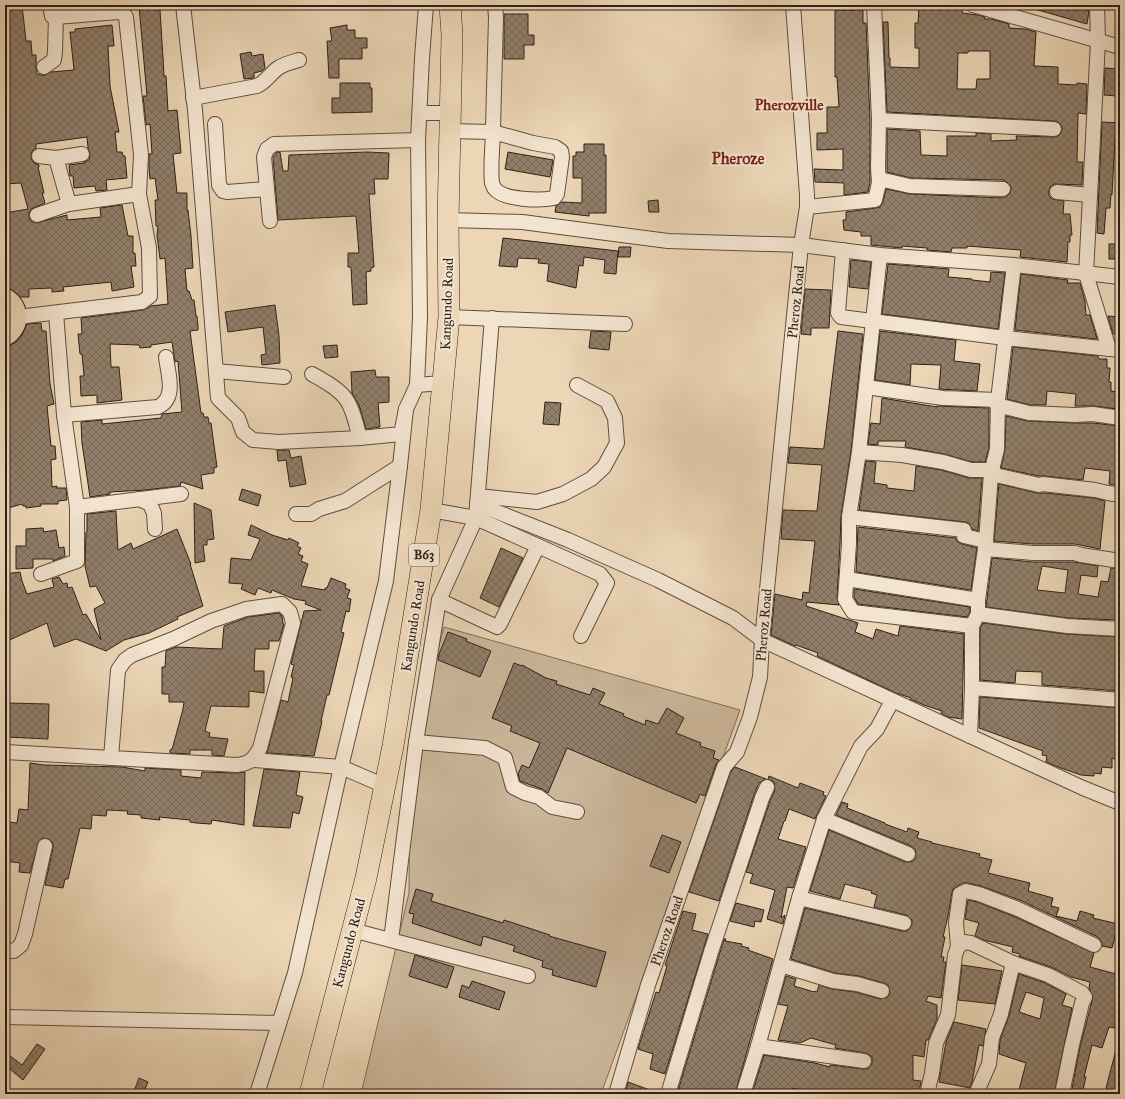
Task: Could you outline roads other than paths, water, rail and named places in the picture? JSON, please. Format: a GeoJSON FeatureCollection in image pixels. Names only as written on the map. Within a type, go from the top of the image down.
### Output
{"type":"FeatureCollection","features":[{"type":"Feature","properties":{"kind":"highway","name":"Kangundo Road"},"geometry":{"type":"LineString","coordinates":[[310,1094],[366,878],[397,723],[431,510],[449,317],[448,220],[452,35],[450,5]]}},
{"type":"Feature","properties":{"kind":"main road"},"geometry":{"type":"LineString","coordinates":[[5,297],[16,309],[18,317],[14,330],[5,338]]}},
{"type":"Feature","properties":{"kind":"street"},"geometry":{"type":"LineString","coordinates":[[183,5],[193,98],[218,398],[238,418],[243,432],[253,440],[278,442],[360,438],[401,434],[406,409],[417,385],[420,317],[418,140],[426,5]]}},
{"type":"Feature","properties":{"kind":"street"},"geometry":{"type":"LineString","coordinates":[[420,112],[450,122],[493,132],[533,143],[555,146],[561,151],[562,157],[557,194],[554,198],[522,199],[503,194],[494,188],[492,184],[493,132],[495,5]]}},
{"type":"Feature","properties":{"kind":"street","name":"Pheroz Road"},"geometry":{"type":"LineString","coordinates":[[616,1094],[648,984],[724,767],[737,752],[750,716],[760,677],[762,640],[801,245],[807,207],[793,5]]}},
{"type":"Feature","properties":{"kind":"street"},"geometry":{"type":"LineString","coordinates":[[807,207],[875,200],[879,188],[879,120],[874,5]]}},
{"type":"Feature","properties":{"kind":"street"},"geometry":{"type":"LineString","coordinates":[[973,5],[1120,47]]}},
{"type":"Feature","properties":{"kind":"street"},"geometry":{"type":"LineString","coordinates":[[843,250],[838,313],[845,319],[1114,350],[1086,274],[1098,41],[1097,5]]}},
{"type":"Feature","properties":{"kind":"street"},"geometry":{"type":"LineString","coordinates":[[18,317],[142,302],[150,296],[149,248],[139,194],[141,155],[126,16],[123,13],[118,12],[53,11],[54,60],[44,67]]}},
{"type":"Feature","properties":{"kind":"street"},"geometry":{"type":"LineString","coordinates":[[193,98],[258,86],[264,83],[280,67],[299,60]]}},
{"type":"Feature","properties":{"kind":"street"},"geometry":{"type":"LineString","coordinates":[[879,120],[1054,128]]}},
{"type":"Feature","properties":{"kind":"street"},"geometry":{"type":"LineString","coordinates":[[215,124],[219,185],[223,191],[227,192],[267,188]]}},
{"type":"Feature","properties":{"kind":"street"},"geometry":{"type":"LineString","coordinates":[[270,221],[264,156],[267,149],[274,144],[418,140]]}},
{"type":"Feature","properties":{"kind":"street"},"geometry":{"type":"LineString","coordinates":[[39,156],[56,158],[82,154]]}},
{"type":"Feature","properties":{"kind":"street"},"geometry":{"type":"LineString","coordinates":[[56,158],[69,204]]}},
{"type":"Feature","properties":{"kind":"street"},"geometry":{"type":"LineString","coordinates":[[879,180],[910,186],[1003,189]]}},
{"type":"Feature","properties":{"kind":"street"},"geometry":{"type":"LineString","coordinates":[[1057,192],[1090,195]]}},
{"type":"Feature","properties":{"kind":"street"},"geometry":{"type":"LineString","coordinates":[[37,215],[69,204],[139,194]]}},
{"type":"Feature","properties":{"kind":"street"},"geometry":{"type":"LineString","coordinates":[[522,199],[522,222]]}},
{"type":"Feature","properties":{"kind":"street","name":"Pheroz Road"},"geometry":{"type":"LineString","coordinates":[[448,220],[522,222],[668,241],[801,245],[880,254],[1014,265],[1120,277]]}},
{"type":"Feature","properties":{"kind":"street"},"geometry":{"type":"LineString","coordinates":[[880,254],[859,452],[849,517],[849,544],[845,599],[853,612],[976,613]]}},
{"type":"Feature","properties":{"kind":"street"},"geometry":{"type":"LineString","coordinates":[[970,736],[976,613],[986,545],[992,472],[997,449],[998,402],[1014,265]]}},
{"type":"Feature","properties":{"kind":"street"},"geometry":{"type":"LineString","coordinates":[[41,574],[77,561],[77,507],[64,415],[56,312]]}},
{"type":"Feature","properties":{"kind":"street"},"geometry":{"type":"LineString","coordinates":[[449,317],[625,324]]}},
{"type":"Feature","properties":{"kind":"street"},"geometry":{"type":"LineString","coordinates":[[391,940],[416,742],[439,600],[476,518],[492,318]]}},
{"type":"Feature","properties":{"kind":"street"},"geometry":{"type":"LineString","coordinates":[[64,415],[158,407],[164,404],[170,394],[166,357]]}},
{"type":"Feature","properties":{"kind":"street"},"geometry":{"type":"LineString","coordinates":[[216,371],[284,377]]}},
{"type":"Feature","properties":{"kind":"street"},"geometry":{"type":"LineString","coordinates":[[312,374],[335,388],[346,399],[352,411],[360,438]]}},
{"type":"Feature","properties":{"kind":"street"},"geometry":{"type":"LineString","coordinates":[[417,385],[442,382]]}},
{"type":"Feature","properties":{"kind":"street"},"geometry":{"type":"LineString","coordinates":[[478,500],[536,502],[563,494],[591,479],[604,466],[617,443],[615,418],[607,401],[577,385]]}},
{"type":"Feature","properties":{"kind":"street"},"geometry":{"type":"LineString","coordinates":[[866,387],[943,398],[998,402],[1029,413],[1075,415],[1093,414],[1120,418]]}},
{"type":"Feature","properties":{"kind":"street"},"geometry":{"type":"LineString","coordinates":[[257,1094],[295,973],[341,767],[386,581],[406,409]]}},
{"type":"Feature","properties":{"kind":"street"},"geometry":{"type":"LineString","coordinates":[[859,452],[902,455],[943,462],[972,470],[992,472],[1039,485],[1043,484],[1096,490],[1120,495]]}},
{"type":"Feature","properties":{"kind":"street"},"geometry":{"type":"LineString","coordinates":[[296,514],[311,514],[319,509],[345,501],[400,466]]}},
{"type":"Feature","properties":{"kind":"street"},"geometry":{"type":"LineString","coordinates":[[77,507],[180,494]]}},
{"type":"Feature","properties":{"kind":"street"},"geometry":{"type":"LineString","coordinates":[[139,499],[150,504],[154,513],[155,529]]}},
{"type":"Feature","properties":{"kind":"street"},"geometry":{"type":"LineString","coordinates":[[478,500],[658,580],[733,618],[762,640],[1083,788],[1120,803]]}},
{"type":"Feature","properties":{"kind":"street"},"geometry":{"type":"LineString","coordinates":[[431,510],[476,518],[600,574],[607,583],[581,636]]}},
{"type":"Feature","properties":{"kind":"street"},"geometry":{"type":"LineString","coordinates":[[849,517],[964,530],[964,536],[986,545],[1033,553],[1075,553],[1120,561]]}},
{"type":"Feature","properties":{"kind":"street"},"geometry":{"type":"LineString","coordinates":[[439,600],[497,627],[500,624],[538,546]]}},
{"type":"Feature","properties":{"kind":"street"},"geometry":{"type":"LineString","coordinates":[[847,579],[976,613],[1067,626],[1120,629]]}},
{"type":"Feature","properties":{"kind":"street"},"geometry":{"type":"LineString","coordinates":[[111,758],[118,670],[125,660],[132,655],[173,639],[211,621],[246,609],[277,606],[282,604],[290,612],[293,622],[260,748],[253,760]]}},
{"type":"Feature","properties":{"kind":"street"},"geometry":{"type":"LineString","coordinates":[[972,688],[1120,700]]}},
{"type":"Feature","properties":{"kind":"street"},"geometry":{"type":"LineString","coordinates":[[743,1094],[758,1046],[799,898],[824,819],[861,746],[877,729],[892,701]]}},
{"type":"Feature","properties":{"kind":"street"},"geometry":{"type":"LineString","coordinates":[[416,742],[485,748],[505,758],[513,787],[525,794],[539,797],[552,807],[577,812]]}},
{"type":"Feature","properties":{"kind":"street"},"geometry":{"type":"LineString","coordinates":[[5,752],[237,765],[245,764],[253,760],[341,767],[385,786]]}},
{"type":"Feature","properties":{"kind":"street"},"geometry":{"type":"LineString","coordinates":[[668,1094],[711,952],[767,787]]}},
{"type":"Feature","properties":{"kind":"street"},"geometry":{"type":"LineString","coordinates":[[824,819],[908,854]]}},
{"type":"Feature","properties":{"kind":"street"},"geometry":{"type":"LineString","coordinates":[[5,950],[14,951],[21,945],[25,934],[45,846]]}},
{"type":"Feature","properties":{"kind":"street"},"geometry":{"type":"LineString","coordinates":[[927,1094],[932,1073],[936,1043],[948,1015],[955,955],[958,947],[956,922],[960,894],[966,892],[979,894],[1018,909],[1094,945]]}},
{"type":"Feature","properties":{"kind":"street"},"geometry":{"type":"LineString","coordinates":[[799,898],[904,923]]}},
{"type":"Feature","properties":{"kind":"street"},"geometry":{"type":"LineString","coordinates":[[352,930],[528,976]]}},
{"type":"Feature","properties":{"kind":"street"},"geometry":{"type":"LineString","coordinates":[[958,947],[964,942],[971,943],[1013,963],[1048,975],[1082,993],[1085,997],[1082,1003],[1072,1045],[1062,1094]]}},
{"type":"Feature","properties":{"kind":"street"},"geometry":{"type":"LineString","coordinates":[[976,1094],[989,1064],[992,1038],[1001,1014],[1013,963]]}},
{"type":"Feature","properties":{"kind":"street"},"geometry":{"type":"LineString","coordinates":[[781,965],[833,981],[857,984],[882,990]]}},
{"type":"Feature","properties":{"kind":"street"},"geometry":{"type":"LineString","coordinates":[[5,1017],[279,1023]]}},
{"type":"Feature","properties":{"kind":"street"},"geometry":{"type":"LineString","coordinates":[[758,1046],[864,1061]]}},
{"type":"Feature","properties":{"kind":"district","name":"Pherozville"},"geometry":{"type":"Point","coordinates":[789,105]}},
{"type":"Feature","properties":{"kind":"district","name":"Pheroze"},"geometry":{"type":"Point","coordinates":[738,158]}}]}
